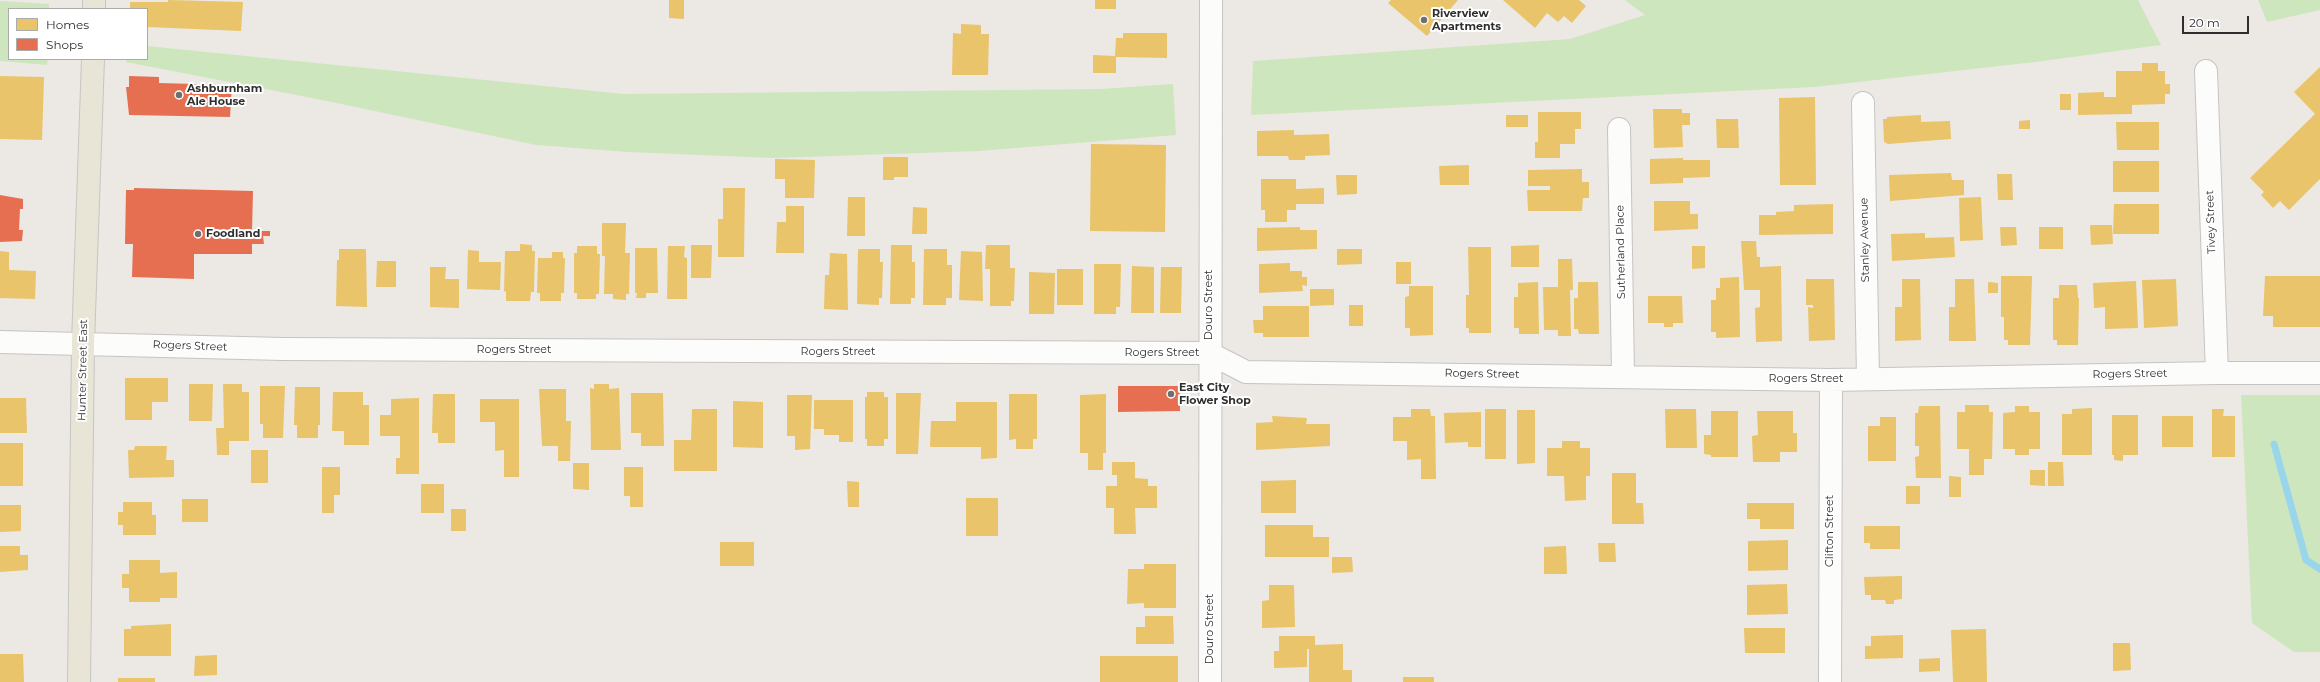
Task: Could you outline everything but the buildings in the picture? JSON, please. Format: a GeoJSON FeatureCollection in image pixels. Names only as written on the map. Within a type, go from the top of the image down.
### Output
{"type":"FeatureCollection","features":[{"type":"Feature","properties":{"kind":"main road","name":"Hunter Street East"},"geometry":{"type":"LineString","coordinates":[[79,682],[83,343],[93,60]]}},
{"type":"Feature","properties":{"kind":"street","name":"Douro Street"},"geometry":{"type":"LineString","coordinates":[[1210,682],[1209,353],[1211,0]]}},
{"type":"Feature","properties":{"kind":"street","name":"Tivey Street"},"geometry":{"type":"LineString","coordinates":[[2206,71],[2217,372]]}},
{"type":"Feature","properties":{"kind":"street","name":"Stanley Avenue"},"geometry":{"type":"LineString","coordinates":[[1863,103],[1868,378]]}},
{"type":"Feature","properties":{"kind":"street","name":"Sutherland Place"},"geometry":{"type":"LineString","coordinates":[[1619,129],[1623,376]]}},
{"type":"Feature","properties":{"kind":"street","name":"Rogers Street"},"geometry":{"type":"LineString","coordinates":[[0,342],[291,349],[1209,353],[1246,372],[1831,380],[1868,378],[2217,372],[2320,373]]}},
{"type":"Feature","properties":{"kind":"street","name":"Clifton Street"},"geometry":{"type":"LineString","coordinates":[[1830,682],[1831,380]]}},
{"type":"Feature","properties":{"kind":"green space"},"geometry":{"type":"Polygon","coordinates":[[[1625,0],[2138,0],[2161,45],[2035,62],[1814,87],[1251,115],[1253,61],[1570,39],[1645,15],[1625,0]]]}},
{"type":"Feature","properties":{"kind":"green space"},"geometry":{"type":"Polygon","coordinates":[[[2258,0],[2320,0],[2320,10],[2267,22],[2258,0]]]}},
{"type":"Feature","properties":{"kind":"green space"},"geometry":{"type":"Polygon","coordinates":[[[0,1],[49,4],[49,8],[8,8],[8,60],[48,60],[47,65],[0,61],[0,1]]]}},
{"type":"Feature","properties":{"kind":"green space"},"geometry":{"type":"Polygon","coordinates":[[[148,46],[624,94],[1101,89],[1173,84],[1176,135],[979,151],[774,158],[628,152],[536,145],[327,101],[126,62],[126,60],[148,60],[148,46]]]}},
{"type":"Feature","properties":{"kind":"green space"},"geometry":{"type":"Polygon","coordinates":[[[2241,395],[2320,395],[2320,652],[2294,652],[2252,623],[2241,395]]]}},
{"type":"Feature","properties":{"kind":"waterway"},"geometry":{"type":"LineString","coordinates":[[2274,444],[2306,560],[2320,569]]}},
{"type":"Feature","properties":{"kind":"place","name":"Riverview Apartments"},"geometry":{"type":"Point","coordinates":[1424,20]}},
{"type":"Feature","properties":{"kind":"place","name":"Ashburnham Ale House"},"geometry":{"type":"Point","coordinates":[179,95]}},
{"type":"Feature","properties":{"kind":"place","name":"Foodland"},"geometry":{"type":"Point","coordinates":[198,234]}},
{"type":"Feature","properties":{"kind":"place","name":"East City Flower Shop"},"geometry":{"type":"Point","coordinates":[1171,394]}}]}
